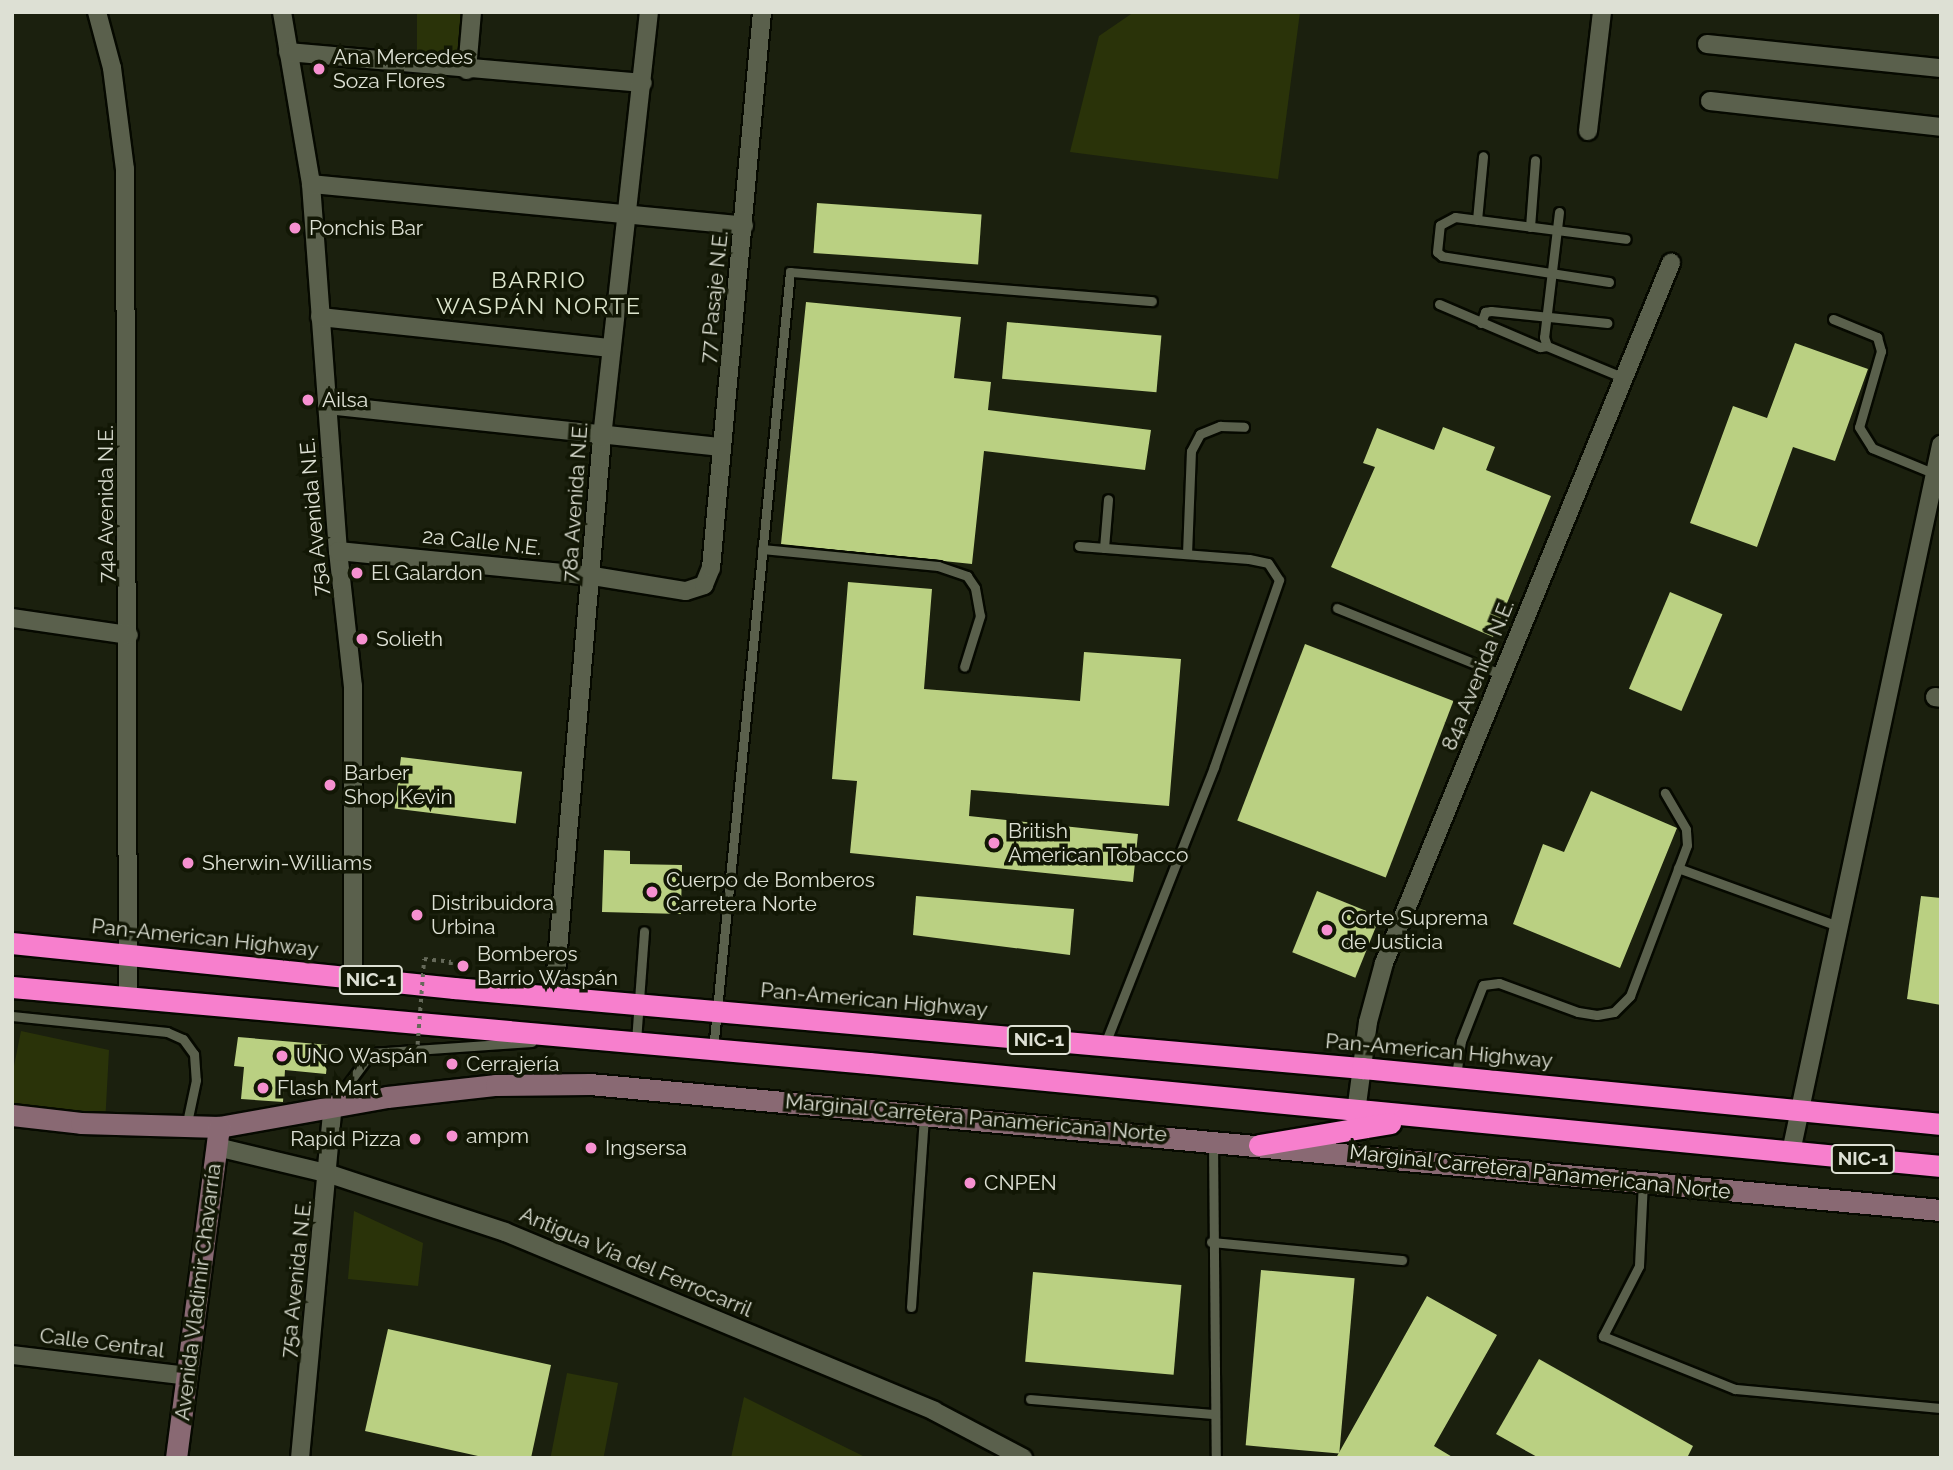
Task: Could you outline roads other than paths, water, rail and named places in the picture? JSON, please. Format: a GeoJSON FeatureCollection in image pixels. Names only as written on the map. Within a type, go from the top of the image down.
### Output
{"type":"FeatureCollection","features":[{"type":"Feature","properties":{"kind":"highway","name":"Pan-American Highway"},"geometry":{"type":"LineString","coordinates":[[19,944],[353,978],[1456,1076],[1941,1124]]}},
{"type":"Feature","properties":{"kind":"highway","name":"NIC-1"},"geometry":{"type":"LineString","coordinates":[[19,987],[1941,1166]]}},
{"type":"Feature","properties":{"kind":"highway"},"geometry":{"type":"LineString","coordinates":[[1259,1144],[1412,1118]]}},
{"type":"Feature","properties":{"kind":"street","name":"74a Avenida N.E."},"geometry":{"type":"LineString","coordinates":[[97,12],[112,68],[125,169],[129,635],[128,998]]}},
{"type":"Feature","properties":{"kind":"street","name":"75a Avenida N.E."},"geometry":{"type":"LineString","coordinates":[[282,12],[311,184],[338,551],[353,686],[353,978]]}},
{"type":"Feature","properties":{"kind":"street"},"geometry":{"type":"LineString","coordinates":[[467,70],[472,12]]}},
{"type":"Feature","properties":{"kind":"street","name":"78a Avenida N.E."},"geometry":{"type":"LineString","coordinates":[[554,996],[593,576],[602,437],[649,12]]}},
{"type":"Feature","properties":{"kind":"street","name":"77 Pasaje N.E."},"geometry":{"type":"LineString","coordinates":[[704,585],[711,568],[762,12]]}},
{"type":"Feature","properties":{"kind":"street"},"geometry":{"type":"LineString","coordinates":[[1588,131],[1602,12]]}},
{"type":"Feature","properties":{"kind":"street"},"geometry":{"type":"LineString","coordinates":[[1707,44],[1941,68]]}},
{"type":"Feature","properties":{"kind":"street"},"geometry":{"type":"LineString","coordinates":[[288,52],[467,70],[643,83]]}},
{"type":"Feature","properties":{"kind":"street"},"geometry":{"type":"LineString","coordinates":[[1710,102],[1941,127]]}},
{"type":"Feature","properties":{"kind":"street"},"geometry":{"type":"LineString","coordinates":[[311,184],[744,226]]}},
{"type":"Feature","properties":{"kind":"street","name":"84a Avenida N.E."},"geometry":{"type":"LineString","coordinates":[[1356,1112],[1362,1068],[1384,963],[1671,263]]}},
{"type":"Feature","properties":{"kind":"street"},"geometry":{"type":"LineString","coordinates":[[320,317],[611,348]]}},
{"type":"Feature","properties":{"kind":"street"},"geometry":{"type":"LineString","coordinates":[[327,405],[602,437],[722,447]]}},
{"type":"Feature","properties":{"kind":"street"},"geometry":{"type":"LineString","coordinates":[[1791,1152],[1941,445]]}},
{"type":"Feature","properties":{"kind":"street","name":"2a Calle N.E."},"geometry":{"type":"LineString","coordinates":[[338,551],[593,576],[686,591],[704,585]]}},
{"type":"Feature","properties":{"kind":"street"},"geometry":{"type":"LineString","coordinates":[[12,618],[129,635]]}},
{"type":"Feature","properties":{"kind":"street","name":"Marginal Carretera Panamericana Norte"},"geometry":{"type":"LineString","coordinates":[[12,1115],[186,1128],[218,1137],[333,1105],[496,1085],[590,1084],[1259,1144],[1941,1210]]}},
{"type":"Feature","properties":{"kind":"street","name":"75a Avenida N.E."},"geometry":{"type":"LineString","coordinates":[[300,1458],[330,1174],[333,1105]]}},
{"type":"Feature","properties":{"kind":"street","name":"Antigua Vía del Ferrocarril"},"geometry":{"type":"LineString","coordinates":[[218,1137],[505,1231],[934,1411],[1023,1458]]}},
{"type":"Feature","properties":{"kind":"street","name":"Avenida Vladimir Chavarría"},"geometry":{"type":"LineString","coordinates":[[176,1458],[218,1137]]}},
{"type":"Feature","properties":{"kind":"street","name":"Calle Central"},"geometry":{"type":"LineString","coordinates":[[12,1355],[187,1376]]}},
{"type":"Feature","properties":{"kind":"lane"},"geometry":{"type":"LineString","coordinates":[[1477,220],[1483,156]]}},
{"type":"Feature","properties":{"kind":"lane"},"geometry":{"type":"LineString","coordinates":[[1530,227],[1535,160]]}},
{"type":"Feature","properties":{"kind":"lane"},"geometry":{"type":"LineString","coordinates":[[1547,346],[1546,318],[1559,212]]}},
{"type":"Feature","properties":{"kind":"lane"},"geometry":{"type":"LineString","coordinates":[[1609,282],[1551,276],[1441,257],[1437,252],[1440,225],[1455,217],[1626,239]]}},
{"type":"Feature","properties":{"kind":"lane"},"geometry":{"type":"LineString","coordinates":[[713,1050],[790,272],[1152,301]]}},
{"type":"Feature","properties":{"kind":"lane"},"geometry":{"type":"LineString","coordinates":[[1439,304],[1540,347],[1547,346],[1622,377]]}},
{"type":"Feature","properties":{"kind":"lane"},"geometry":{"type":"LineString","coordinates":[[1481,323],[1485,312],[1491,311],[1607,323]]}},
{"type":"Feature","properties":{"kind":"lane"},"geometry":{"type":"LineString","coordinates":[[1833,318],[1877,337],[1881,351],[1859,427],[1872,448],[1934,474]]}},
{"type":"Feature","properties":{"kind":"lane"},"geometry":{"type":"LineString","coordinates":[[1187,554],[1191,451],[1200,434],[1220,426],[1244,427]]}},
{"type":"Feature","properties":{"kind":"lane"},"geometry":{"type":"LineString","coordinates":[[1104,548],[1108,499]]}},
{"type":"Feature","properties":{"kind":"lane"},"geometry":{"type":"LineString","coordinates":[[1079,546],[1187,554],[1268,564],[1279,580],[1214,767],[1104,1046]]}},
{"type":"Feature","properties":{"kind":"lane"},"geometry":{"type":"LineString","coordinates":[[762,549],[938,566],[967,576],[975,588],[981,616],[964,667]]}},
{"type":"Feature","properties":{"kind":"lane"},"geometry":{"type":"LineString","coordinates":[[1337,608],[1503,675]]}},
{"type":"Feature","properties":{"kind":"lane"},"geometry":{"type":"LineString","coordinates":[[1456,1076],[1461,1041],[1483,985],[1499,983],[1578,1012],[1614,1012],[1630,996],[1687,845],[1686,829],[1665,793]]}},
{"type":"Feature","properties":{"kind":"lane"},"geometry":{"type":"LineString","coordinates":[[1678,868],[1838,926]]}},
{"type":"Feature","properties":{"kind":"lane"},"geometry":{"type":"LineString","coordinates":[[636,1043],[644,931]]}},
{"type":"Feature","properties":{"kind":"lane"},"geometry":{"type":"LineString","coordinates":[[12,1016],[167,1032],[183,1039],[194,1054],[196,1080],[186,1128]]}},
{"type":"Feature","properties":{"kind":"lane"},"geometry":{"type":"LineString","coordinates":[[333,1105],[371,1052],[581,1039]]}},
{"type":"Feature","properties":{"kind":"lane"},"geometry":{"type":"LineString","coordinates":[[911,1307],[924,1114]]}},
{"type":"Feature","properties":{"kind":"lane"},"geometry":{"type":"LineString","coordinates":[[1213,1140],[1211,1242],[1216,1458]]}},
{"type":"Feature","properties":{"kind":"lane"},"geometry":{"type":"LineString","coordinates":[[1643,1181],[1639,1266],[1603,1336],[1735,1389],[1941,1408]]}},
{"type":"Feature","properties":{"kind":"lane"},"geometry":{"type":"LineString","coordinates":[[1211,1242],[1402,1260]]}},
{"type":"Feature","properties":{"kind":"lane"},"geometry":{"type":"LineString","coordinates":[[1030,1399],[1214,1414]]}},
{"type":"Feature","properties":{"kind":"place","name":"Ana Mercedes Soza Flores"},"geometry":{"type":"Point","coordinates":[319,69]}},
{"type":"Feature","properties":{"kind":"place","name":"Ponchis Bar"},"geometry":{"type":"Point","coordinates":[295,228]}},
{"type":"Feature","properties":{"kind":"place","name":"Ailsa"},"geometry":{"type":"Point","coordinates":[308,400]}},
{"type":"Feature","properties":{"kind":"place","name":"El Galardon"},"geometry":{"type":"Point","coordinates":[357,573]}},
{"type":"Feature","properties":{"kind":"place","name":"Solieth"},"geometry":{"type":"Point","coordinates":[362,639]}},
{"type":"Feature","properties":{"kind":"place","name":"Barber Shop Kevin"},"geometry":{"type":"Point","coordinates":[330,785]}},
{"type":"Feature","properties":{"kind":"place","name":"British American Tobacco"},"geometry":{"type":"Point","coordinates":[994,843]}},
{"type":"Feature","properties":{"kind":"place","name":"Sherwin-Williams"},"geometry":{"type":"Point","coordinates":[188,863]}},
{"type":"Feature","properties":{"kind":"place","name":"Cuerpo de Bomberos Carretera Norte"},"geometry":{"type":"Point","coordinates":[652,892]}},
{"type":"Feature","properties":{"kind":"place","name":"Distribuidora Urbina"},"geometry":{"type":"Point","coordinates":[417,915]}},
{"type":"Feature","properties":{"kind":"place","name":"Corte Suprema de Justicia"},"geometry":{"type":"Point","coordinates":[1327,930]}},
{"type":"Feature","properties":{"kind":"place","name":"Bomberos Barrio Waspán"},"geometry":{"type":"Point","coordinates":[463,966]}},
{"type":"Feature","properties":{"kind":"place","name":"UNO Waspán"},"geometry":{"type":"Point","coordinates":[282,1056]}},
{"type":"Feature","properties":{"kind":"place","name":"Cerrajería"},"geometry":{"type":"Point","coordinates":[452,1064]}},
{"type":"Feature","properties":{"kind":"place","name":"Flash Mart"},"geometry":{"type":"Point","coordinates":[263,1088]}},
{"type":"Feature","properties":{"kind":"place","name":"ampm"},"geometry":{"type":"Point","coordinates":[452,1136]}},
{"type":"Feature","properties":{"kind":"place","name":"Rapid Pizza"},"geometry":{"type":"Point","coordinates":[415,1139]}},
{"type":"Feature","properties":{"kind":"place","name":"Ingsersa"},"geometry":{"type":"Point","coordinates":[591,1148]}},
{"type":"Feature","properties":{"kind":"place","name":"CNPEN"},"geometry":{"type":"Point","coordinates":[970,1183]}},
{"type":"Feature","properties":{"kind":"district","name":"BARRIO WASPÁN NORTE"},"geometry":{"type":"Point","coordinates":[539,293]}}]}
